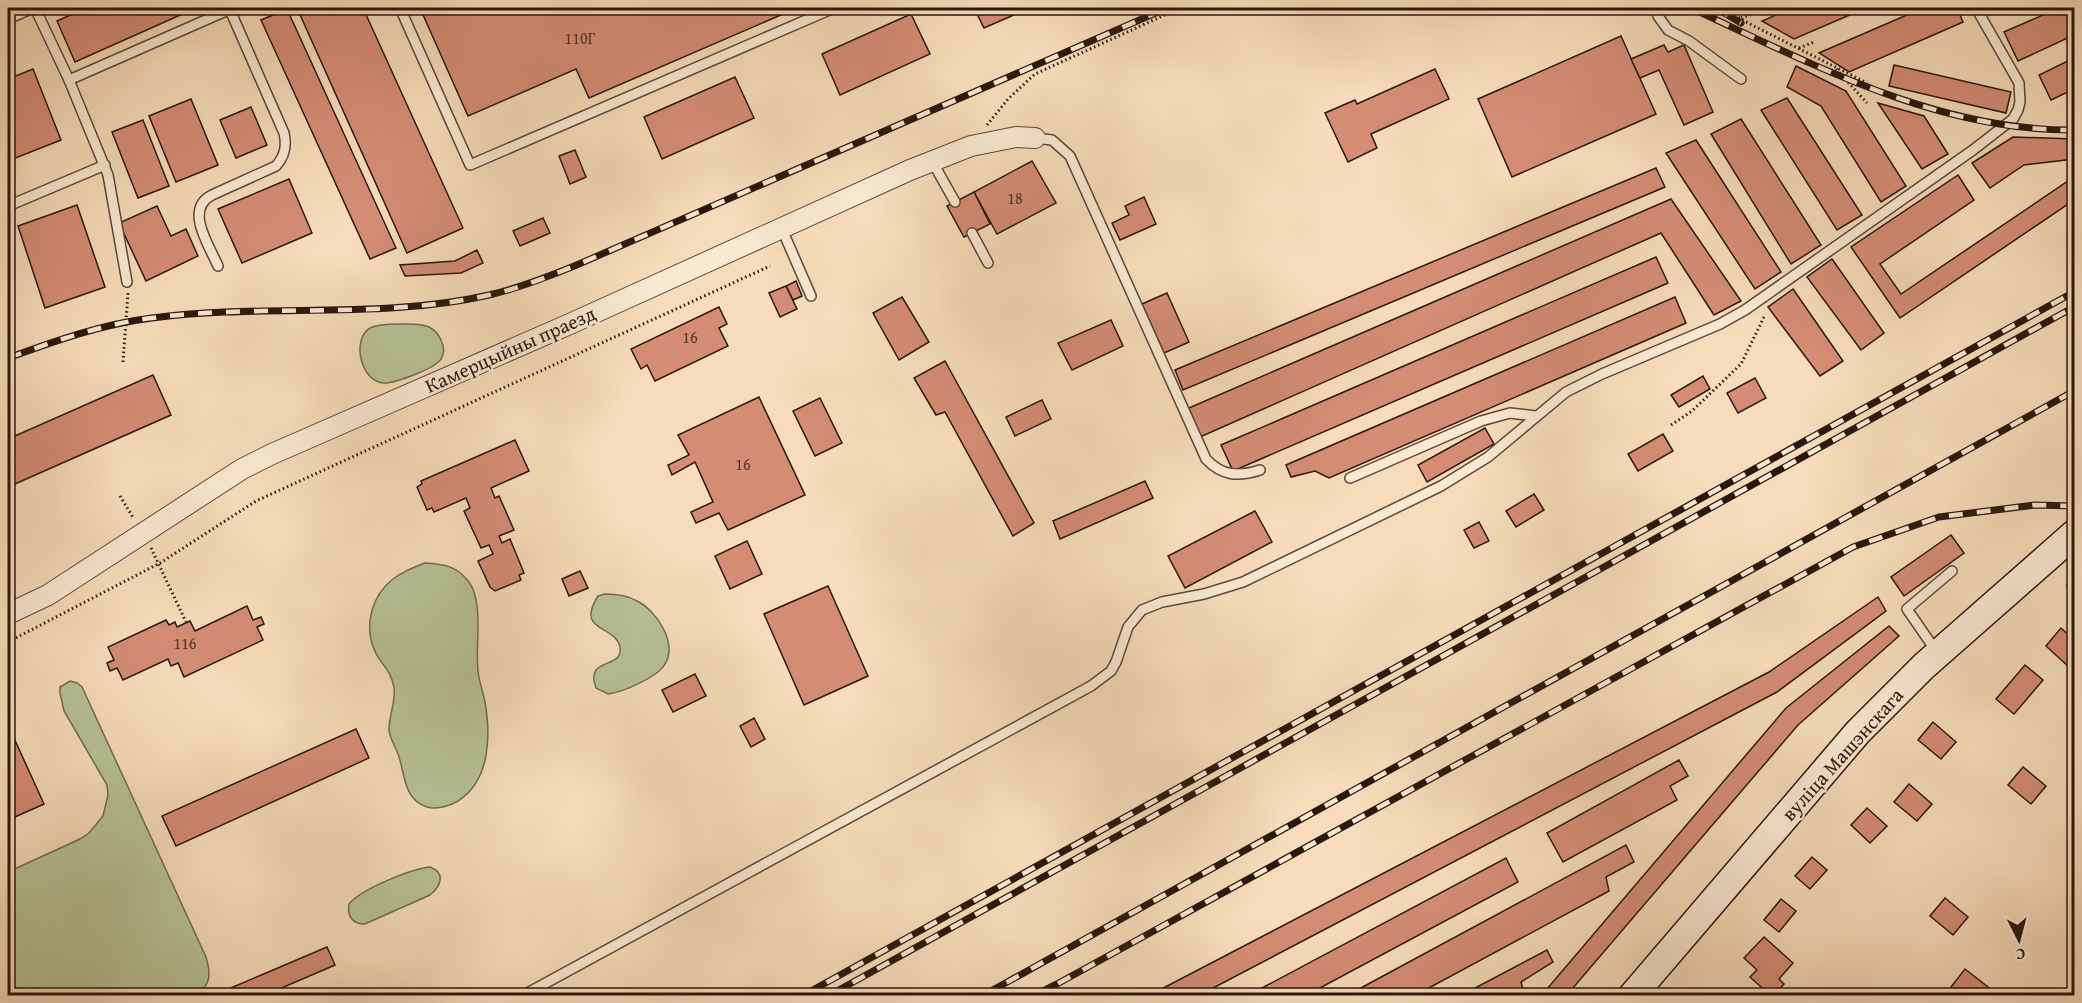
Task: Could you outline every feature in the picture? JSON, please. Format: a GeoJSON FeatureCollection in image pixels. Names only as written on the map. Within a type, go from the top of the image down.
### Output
{"type":"FeatureCollection","features":[{"type":"Feature","properties":{"kind":"main road","name":"вуліца Машэнскага"},"geometry":{"type":"LineString","coordinates":[[1632,996],[1858,732],[1938,653],[2074,534]]}},
{"type":"Feature","properties":{"kind":"street","name":"Камерцыйны праезд"},"geometry":{"type":"LineString","coordinates":[[8,614],[48,595],[242,469],[272,454],[572,323],[932,161],[971,146],[1016,137],[1035,138]]}},
{"type":"Feature","properties":{"kind":"lane"},"geometry":{"type":"LineString","coordinates":[[8,19],[34,8],[69,80],[105,165],[111,186],[127,282]]}},
{"type":"Feature","properties":{"kind":"lane"},"geometry":{"type":"LineString","coordinates":[[400,8],[470,165],[834,8]]}},
{"type":"Feature","properties":{"kind":"lane"},"geometry":{"type":"LineString","coordinates":[[1658,8],[1658,16],[1668,30],[1689,41],[1741,79]]}},
{"type":"Feature","properties":{"kind":"lane"},"geometry":{"type":"LineString","coordinates":[[522,996],[1091,686],[1111,671],[1128,627],[1142,610],[1162,602],[1204,594],[1243,582],[1424,495],[1474,467],[1566,392],[1734,317],[1960,159],[2013,119],[2020,102],[2019,83],[1976,8]]}},
{"type":"Feature","properties":{"kind":"lane"},"geometry":{"type":"LineString","coordinates":[[69,80],[232,9],[284,133],[286,150],[282,160],[276,166],[204,198],[200,204],[198,211],[200,224],[218,266]]}},
{"type":"Feature","properties":{"kind":"lane"},"geometry":{"type":"LineString","coordinates":[[1035,138],[1052,140],[1070,156],[1206,459],[1214,468],[1224,473],[1236,475],[1260,470]]}},
{"type":"Feature","properties":{"kind":"lane"},"geometry":{"type":"LineString","coordinates":[[932,161],[955,202]]}},
{"type":"Feature","properties":{"kind":"lane"},"geometry":{"type":"LineString","coordinates":[[8,206],[105,165]]}},
{"type":"Feature","properties":{"kind":"lane"},"geometry":{"type":"LineString","coordinates":[[781,227],[811,296]]}},
{"type":"Feature","properties":{"kind":"lane"},"geometry":{"type":"LineString","coordinates":[[972,233],[988,263]]}},
{"type":"Feature","properties":{"kind":"lane"},"geometry":{"type":"LineString","coordinates":[[1350,478],[1496,416],[1522,413],[1536,416]]}},
{"type":"Feature","properties":{"kind":"lane"},"geometry":{"type":"LineString","coordinates":[[1938,653],[1907,609],[1952,571]]}},
{"type":"Feature","properties":{"kind":"path"},"geometry":{"type":"LineString","coordinates":[[971,146],[1008,99],[1035,74],[1180,8]]}},
{"type":"Feature","properties":{"kind":"path"},"geometry":{"type":"LineString","coordinates":[[1723,8],[1867,83]]}},
{"type":"Feature","properties":{"kind":"path"},"geometry":{"type":"LineString","coordinates":[[1741,18],[1753,14]]}},
{"type":"Feature","properties":{"kind":"path"},"geometry":{"type":"LineString","coordinates":[[1799,48],[1814,42]]}},
{"type":"Feature","properties":{"kind":"path"},"geometry":{"type":"LineString","coordinates":[[1833,66],[1867,103]]}},
{"type":"Feature","properties":{"kind":"path"},"geometry":{"type":"LineString","coordinates":[[8,642],[160,563],[256,501],[770,266]]}},
{"type":"Feature","properties":{"kind":"path"},"geometry":{"type":"LineString","coordinates":[[123,362],[127,282]]}},
{"type":"Feature","properties":{"kind":"path"},"geometry":{"type":"LineString","coordinates":[[1671,425],[1692,411],[1741,364],[1765,315]]}},
{"type":"Feature","properties":{"kind":"path"},"geometry":{"type":"LineString","coordinates":[[120,496],[160,563],[186,622]]}},
{"type":"Feature","properties":{"kind":"green space"},"geometry":{"type":"Polygon","coordinates":[[[418,324],[433,329],[441,341],[443,355],[438,363],[423,371],[388,383],[375,381],[364,368],[361,359],[361,341],[364,334],[370,328],[378,325],[418,324]]]}},
{"type":"Feature","properties":{"kind":"green space"},"geometry":{"type":"Polygon","coordinates":[[[425,563],[455,569],[469,582],[474,591],[478,613],[478,671],[488,729],[486,757],[477,782],[458,801],[435,808],[419,803],[413,798],[406,785],[398,754],[389,732],[394,698],[393,681],[374,649],[370,630],[372,611],[380,593],[400,574],[425,563]]]}},
{"type":"Feature","properties":{"kind":"green space"},"geometry":{"type":"Polygon","coordinates":[[[605,594],[625,596],[644,605],[658,619],[669,647],[665,664],[655,674],[631,687],[608,694],[596,688],[595,671],[616,659],[620,654],[620,647],[617,640],[598,627],[591,616],[598,596],[605,594]]]}},
{"type":"Feature","properties":{"kind":"green space"},"geometry":{"type":"Polygon","coordinates":[[[70,681],[82,687],[206,957],[209,969],[207,983],[196,995],[8,995],[8,872],[89,833],[103,816],[108,795],[107,785],[64,711],[60,687],[70,681]]]}},
{"type":"Feature","properties":{"kind":"green space"},"geometry":{"type":"Polygon","coordinates":[[[430,867],[438,873],[440,880],[437,888],[430,895],[365,924],[357,923],[351,918],[349,904],[364,892],[399,876],[430,867]]]}},
{"type":"Feature","properties":{"kind":"building"},"geometry":{"type":"Polygon","coordinates":[[[86,8],[196,8],[75,62],[57,21],[86,8]]]}},
{"type":"Feature","properties":{"kind":"building"},"geometry":{"type":"Polygon","coordinates":[[[297,8],[363,8],[463,228],[407,253],[297,8]]]}},
{"type":"Feature","properties":{"kind":"building"},"geometry":{"type":"Polygon","coordinates":[[[420,8],[797,8],[589,98],[576,69],[468,116],[420,8]]]}},
{"type":"Feature","properties":{"kind":"building"},"geometry":{"type":"Polygon","coordinates":[[[974,8],[1024,8],[1025,10],[984,28],[974,8]]]}},
{"type":"Feature","properties":{"kind":"building"},"geometry":{"type":"Polygon","coordinates":[[[1792,8],[1866,8],[1794,39],[1762,21],[1792,8]]]}},
{"type":"Feature","properties":{"kind":"building"},"geometry":{"type":"Polygon","coordinates":[[[1923,8],[1957,8],[1963,22],[1849,72],[1819,53],[1923,8]]]}},
{"type":"Feature","properties":{"kind":"building"},"geometry":{"type":"Polygon","coordinates":[[[2059,8],[2074,8],[2074,35],[2018,61],[2004,32],[2059,8]]]}},
{"type":"Feature","properties":{"kind":"building"},"geometry":{"type":"Polygon","coordinates":[[[287,9],[396,248],[370,259],[261,20],[287,9]]]}},
{"type":"Feature","properties":{"kind":"building"},"geometry":{"type":"Polygon","coordinates":[[[911,14],[930,54],[840,95],[822,54],[911,14]]]}},
{"type":"Feature","properties":{"kind":"building"},"geometry":{"type":"Polygon","coordinates":[[[1621,36],[1656,114],[1512,177],[1478,99],[1621,36]]]}},
{"type":"Feature","properties":{"kind":"building"},"geometry":{"type":"Polygon","coordinates":[[[1664,45],[1668,52],[1684,45],[1713,112],[1684,125],[1659,70],[1640,78],[1631,59],[1664,45]]]}},
{"type":"Feature","properties":{"kind":"building"},"geometry":{"type":"Polygon","coordinates":[[[2074,58],[2074,89],[2051,100],[2039,75],[2074,58]]]}},
{"type":"Feature","properties":{"kind":"building"},"geometry":{"type":"Polygon","coordinates":[[[1894,65],[2011,92],[2006,113],[1889,86],[1894,65]]]}},
{"type":"Feature","properties":{"kind":"building"},"geometry":{"type":"Polygon","coordinates":[[[1796,66],[1846,91],[1906,186],[1881,202],[1821,106],[1787,87],[1796,66]]]}},
{"type":"Feature","properties":{"kind":"building"},"geometry":{"type":"Polygon","coordinates":[[[33,69],[61,140],[8,161],[8,79],[33,69]]]}},
{"type":"Feature","properties":{"kind":"building"},"geometry":{"type":"Polygon","coordinates":[[[1435,69],[1449,99],[1371,134],[1377,148],[1348,162],[1325,113],[1355,100],[1357,104],[1435,69]]]}},
{"type":"Feature","properties":{"kind":"building"},"geometry":{"type":"Polygon","coordinates":[[[735,77],[754,118],[662,159],[644,117],[735,77]]]}},
{"type":"Feature","properties":{"kind":"building"},"geometry":{"type":"Polygon","coordinates":[[[1787,98],[1862,215],[1837,230],[1761,110],[1787,98]]]}},
{"type":"Feature","properties":{"kind":"building"},"geometry":{"type":"Polygon","coordinates":[[[191,99],[218,165],[176,182],[149,116],[191,99]]]}},
{"type":"Feature","properties":{"kind":"building"},"geometry":{"type":"Polygon","coordinates":[[[1878,103],[1924,116],[1948,154],[1922,169],[1878,103]]]}},
{"type":"Feature","properties":{"kind":"building"},"geometry":{"type":"Polygon","coordinates":[[[251,107],[267,145],[236,158],[220,120],[251,107]]]}},
{"type":"Feature","properties":{"kind":"building"},"geometry":{"type":"Polygon","coordinates":[[[1741,119],[1821,245],[1791,264],[1711,134],[1741,119]]]}},
{"type":"Feature","properties":{"kind":"building"},"geometry":{"type":"Polygon","coordinates":[[[143,120],[169,186],[138,198],[112,132],[143,120]]]}},
{"type":"Feature","properties":{"kind":"building"},"geometry":{"type":"Polygon","coordinates":[[[2013,137],[2074,139],[2074,159],[2024,165],[1990,188],[1972,163],[2013,137]]]}},
{"type":"Feature","properties":{"kind":"building"},"geometry":{"type":"Polygon","coordinates":[[[1696,140],[1781,272],[1755,289],[1666,153],[1696,140]]]}},
{"type":"Feature","properties":{"kind":"building"},"geometry":{"type":"Polygon","coordinates":[[[575,150],[586,177],[570,184],[559,156],[575,150]]]}},
{"type":"Feature","properties":{"kind":"building"},"geometry":{"type":"Polygon","coordinates":[[[1032,161],[1056,203],[997,234],[974,192],[1032,161]]]}},
{"type":"Feature","properties":{"kind":"building"},"geometry":{"type":"Polygon","coordinates":[[[1656,168],[1665,187],[1183,390],[1175,370],[1656,168]]]}},
{"type":"Feature","properties":{"kind":"building"},"geometry":{"type":"Polygon","coordinates":[[[1958,175],[1974,200],[1880,264],[1901,294],[2074,177],[2074,200],[1900,318],[1851,247],[1958,175]]]}},
{"type":"Feature","properties":{"kind":"building"},"geometry":{"type":"Polygon","coordinates":[[[289,179],[312,233],[242,263],[218,209],[289,179]]]}},
{"type":"Feature","properties":{"kind":"building"},"geometry":{"type":"Polygon","coordinates":[[[974,192],[990,224],[964,237],[947,206],[974,192]]]}},
{"type":"Feature","properties":{"kind":"building"},"geometry":{"type":"Polygon","coordinates":[[[1144,197],[1156,224],[1120,240],[1112,223],[1129,215],[1125,206],[1144,197]]]}},
{"type":"Feature","properties":{"kind":"building"},"geometry":{"type":"Polygon","coordinates":[[[1671,199],[1741,301],[1714,315],[1661,233],[1200,437],[1189,408],[1671,199]]]}},
{"type":"Feature","properties":{"kind":"building"},"geometry":{"type":"Polygon","coordinates":[[[77,205],[105,287],[45,308],[18,226],[77,205]]]}},
{"type":"Feature","properties":{"kind":"building"},"geometry":{"type":"Polygon","coordinates":[[[157,206],[171,236],[186,229],[198,256],[146,281],[119,223],[157,206]]]}},
{"type":"Feature","properties":{"kind":"building"},"geometry":{"type":"Polygon","coordinates":[[[543,218],[550,233],[520,246],[513,231],[543,218]]]}},
{"type":"Feature","properties":{"kind":"building"},"geometry":{"type":"Polygon","coordinates":[[[477,250],[483,263],[461,273],[405,276],[400,265],[455,261],[477,250]]]}},
{"type":"Feature","properties":{"kind":"building"},"geometry":{"type":"Polygon","coordinates":[[[1656,257],[1668,283],[1233,471],[1221,445],[1656,257]]]}},
{"type":"Feature","properties":{"kind":"building"},"geometry":{"type":"Polygon","coordinates":[[[1832,259],[1884,333],[1861,350],[1807,277],[1832,259]]]}},
{"type":"Feature","properties":{"kind":"building"},"geometry":{"type":"Polygon","coordinates":[[[796,281],[802,296],[793,300],[786,286],[796,281]]]}},
{"type":"Feature","properties":{"kind":"building"},"geometry":{"type":"Polygon","coordinates":[[[786,286],[797,309],[780,317],[769,293],[786,286]]]}},
{"type":"Feature","properties":{"kind":"building"},"geometry":{"type":"Polygon","coordinates":[[[1793,289],[1843,361],[1820,376],[1768,307],[1793,289]]]}},
{"type":"Feature","properties":{"kind":"building"},"geometry":{"type":"Polygon","coordinates":[[[1167,293],[1189,342],[1164,353],[1142,304],[1167,293]]]}},
{"type":"Feature","properties":{"kind":"building"},"geometry":{"type":"Polygon","coordinates":[[[902,297],[929,342],[899,360],[873,313],[902,297]]]}},
{"type":"Feature","properties":{"kind":"building"},"geometry":{"type":"Polygon","coordinates":[[[1675,297],[1686,323],[1329,478],[1315,471],[1291,477],[1286,465],[1675,297]]]}},
{"type":"Feature","properties":{"kind":"building"},"geometry":{"type":"Polygon","coordinates":[[[719,307],[727,324],[719,328],[728,346],[655,381],[647,365],[641,369],[631,349],[719,307]]]}},
{"type":"Feature","properties":{"kind":"building"},"geometry":{"type":"Polygon","coordinates":[[[1111,320],[1123,346],[1072,370],[1058,343],[1111,320]]]}},
{"type":"Feature","properties":{"kind":"building"},"geometry":{"type":"Polygon","coordinates":[[[945,361],[1034,523],[1013,536],[945,412],[936,415],[914,378],[945,361]]]}},
{"type":"Feature","properties":{"kind":"building"},"geometry":{"type":"Polygon","coordinates":[[[153,375],[171,415],[8,487],[8,439],[153,375]]]}},
{"type":"Feature","properties":{"kind":"building"},"geometry":{"type":"Polygon","coordinates":[[[1703,376],[1710,389],[1679,407],[1671,395],[1703,376]]]}},
{"type":"Feature","properties":{"kind":"building"},"geometry":{"type":"Polygon","coordinates":[[[1755,378],[1766,398],[1738,413],[1727,393],[1755,378]]]}},
{"type":"Feature","properties":{"kind":"building"},"geometry":{"type":"Polygon","coordinates":[[[759,397],[805,495],[728,530],[719,513],[696,523],[691,512],[713,502],[695,462],[672,475],[668,465],[689,455],[678,435],[759,397]]]}},
{"type":"Feature","properties":{"kind":"building"},"geometry":{"type":"Polygon","coordinates":[[[820,398],[842,443],[815,456],[793,411],[820,398]]]}},
{"type":"Feature","properties":{"kind":"building"},"geometry":{"type":"Polygon","coordinates":[[[1042,400],[1051,419],[1015,436],[1006,417],[1042,400]]]}},
{"type":"Feature","properties":{"kind":"building"},"geometry":{"type":"Polygon","coordinates":[[[1485,428],[1494,444],[1427,482],[1418,465],[1485,428]]]}},
{"type":"Feature","properties":{"kind":"building"},"geometry":{"type":"Polygon","coordinates":[[[1663,434],[1673,451],[1638,471],[1628,454],[1663,434]]]}},
{"type":"Feature","properties":{"kind":"building"},"geometry":{"type":"Polygon","coordinates":[[[515,440],[529,471],[491,488],[495,498],[499,496],[514,530],[499,536],[502,543],[510,539],[524,573],[519,575],[521,580],[495,591],[490,587],[478,561],[493,554],[489,545],[481,548],[464,511],[470,508],[466,498],[434,512],[432,508],[427,510],[417,487],[422,484],[421,481],[515,440]]]}},
{"type":"Feature","properties":{"kind":"building"},"geometry":{"type":"Polygon","coordinates":[[[1145,481],[1153,498],[1060,539],[1053,521],[1145,481]]]}},
{"type":"Feature","properties":{"kind":"building"},"geometry":{"type":"Polygon","coordinates":[[[1534,494],[1544,510],[1516,527],[1506,511],[1534,494]]]}},
{"type":"Feature","properties":{"kind":"building"},"geometry":{"type":"Polygon","coordinates":[[[1255,511],[1272,542],[1185,588],[1168,556],[1255,511]]]}},
{"type":"Feature","properties":{"kind":"building"},"geometry":{"type":"Polygon","coordinates":[[[1479,522],[1489,541],[1474,548],[1464,530],[1479,522]]]}},
{"type":"Feature","properties":{"kind":"building"},"geometry":{"type":"Polygon","coordinates":[[[1951,535],[1964,553],[1904,596],[1891,577],[1951,535]]]}},
{"type":"Feature","properties":{"kind":"building"},"geometry":{"type":"Polygon","coordinates":[[[747,541],[762,574],[730,589],[715,556],[747,541]]]}},
{"type":"Feature","properties":{"kind":"building"},"geometry":{"type":"Polygon","coordinates":[[[580,571],[588,588],[569,596],[562,579],[580,571]]]}},
{"type":"Feature","properties":{"kind":"building"},"geometry":{"type":"Polygon","coordinates":[[[828,586],[868,676],[804,705],[764,614],[828,586]]]}},
{"type":"Feature","properties":{"kind":"building"},"geometry":{"type":"Polygon","coordinates":[[[1878,597],[1886,611],[1777,692],[1198,996],[1148,996],[1769,672],[1878,597]]]}},
{"type":"Feature","properties":{"kind":"building"},"geometry":{"type":"Polygon","coordinates":[[[247,606],[253,620],[261,617],[264,624],[257,627],[263,640],[184,677],[178,663],[171,666],[168,659],[123,680],[117,668],[110,671],[107,663],[114,660],[108,647],[166,620],[169,625],[175,622],[177,627],[190,621],[195,631],[247,606]]]}},
{"type":"Feature","properties":{"kind":"building"},"geometry":{"type":"Polygon","coordinates":[[[1889,626],[1899,636],[1798,725],[1566,996],[1541,996],[1786,708],[1889,626]]]}},
{"type":"Feature","properties":{"kind":"building"},"geometry":{"type":"Polygon","coordinates":[[[2061,628],[2074,640],[2074,663],[2070,668],[2046,646],[2061,628]]]}},
{"type":"Feature","properties":{"kind":"building"},"geometry":{"type":"Polygon","coordinates":[[[2025,665],[2043,680],[2014,714],[1996,699],[2025,665]]]}},
{"type":"Feature","properties":{"kind":"building"},"geometry":{"type":"Polygon","coordinates":[[[695,674],[706,696],[673,712],[662,690],[695,674]]]}},
{"type":"Feature","properties":{"kind":"building"},"geometry":{"type":"Polygon","coordinates":[[[754,718],[765,739],[751,747],[740,726],[754,718]]]}},
{"type":"Feature","properties":{"kind":"building"},"geometry":{"type":"Polygon","coordinates":[[[1933,722],[1956,742],[1941,759],[1918,740],[1933,722]]]}},
{"type":"Feature","properties":{"kind":"building"},"geometry":{"type":"Polygon","coordinates":[[[8,725],[44,804],[8,820],[8,725]]]}},
{"type":"Feature","properties":{"kind":"building"},"geometry":{"type":"Polygon","coordinates":[[[356,729],[369,758],[176,846],[162,816],[356,729]]]}},
{"type":"Feature","properties":{"kind":"building"},"geometry":{"type":"Polygon","coordinates":[[[1679,760],[1688,776],[1670,786],[1677,800],[1563,862],[1547,833],[1679,760]]]}},
{"type":"Feature","properties":{"kind":"building"},"geometry":{"type":"Polygon","coordinates":[[[2023,767],[2046,786],[2031,804],[2008,785],[2023,767]]]}},
{"type":"Feature","properties":{"kind":"building"},"geometry":{"type":"Polygon","coordinates":[[[1909,784],[1932,804],[1917,821],[1894,802],[1909,784]]]}},
{"type":"Feature","properties":{"kind":"building"},"geometry":{"type":"Polygon","coordinates":[[[1867,808],[1887,826],[1870,843],[1851,825],[1867,808]]]}},
{"type":"Feature","properties":{"kind":"building"},"geometry":{"type":"Polygon","coordinates":[[[1626,845],[1634,862],[1606,877],[1609,891],[1414,996],[1346,996],[1626,845]]]}},
{"type":"Feature","properties":{"kind":"building"},"geometry":{"type":"Polygon","coordinates":[[[1812,857],[1827,870],[1810,889],[1795,876],[1812,857]]]}},
{"type":"Feature","properties":{"kind":"building"},"geometry":{"type":"Polygon","coordinates":[[[1506,858],[1518,882],[1305,996],[1247,996],[1506,858]]]}},
{"type":"Feature","properties":{"kind":"building"},"geometry":{"type":"Polygon","coordinates":[[[1945,898],[1968,917],[1953,935],[1930,916],[1945,898]]]}},
{"type":"Feature","properties":{"kind":"building"},"geometry":{"type":"Polygon","coordinates":[[[1781,899],[1796,911],[1779,932],[1764,920],[1781,899]]]}},
{"type":"Feature","properties":{"kind":"building"},"geometry":{"type":"Polygon","coordinates":[[[1764,937],[1793,963],[1779,979],[1784,984],[1773,996],[1750,977],[1757,970],[1744,958],[1764,937]]]}},
{"type":"Feature","properties":{"kind":"building"},"geometry":{"type":"Polygon","coordinates":[[[327,947],[335,965],[263,996],[212,996],[327,947]]]}},
{"type":"Feature","properties":{"kind":"building"},"geometry":{"type":"Polygon","coordinates":[[[1547,950],[1553,962],[1521,982],[1525,996],[1460,996],[1547,950]]]}},
{"type":"Feature","properties":{"kind":"building"},"geometry":{"type":"Polygon","coordinates":[[[1965,969],[1993,991],[1990,996],[1944,996],[1965,969]]]}},
{"type":"Feature","properties":{"kind":"waterway"},"geometry":{"type":"LineString","coordinates":[[2068,586],[2074,589]]}},
{"type":"Feature","properties":{"kind":"railway"},"geometry":{"type":"LineString","coordinates":[[8,358],[61,339],[152,318],[236,312],[406,307],[448,303],[512,289],[579,264],[1167,8]]}},
{"type":"Feature","properties":{"kind":"railway"},"geometry":{"type":"LineString","coordinates":[[1691,8],[1829,71],[1925,107],[1973,119],[2023,127],[2074,130]]}},
{"type":"Feature","properties":{"kind":"railway"},"geometry":{"type":"LineString","coordinates":[[1716,8],[1741,23]]}},
{"type":"Feature","properties":{"kind":"railway"},"geometry":{"type":"LineString","coordinates":[[802,996],[2074,292]]}},
{"type":"Feature","properties":{"kind":"railway"},"geometry":{"type":"LineString","coordinates":[[828,996],[2074,307]]}},
{"type":"Feature","properties":{"kind":"railway"},"geometry":{"type":"LineString","coordinates":[[982,996],[2074,391]]}},
{"type":"Feature","properties":{"kind":"railway"},"geometry":{"type":"LineString","coordinates":[[1033,996],[1853,547],[1939,517],[2035,505],[2074,506]]}}]}
